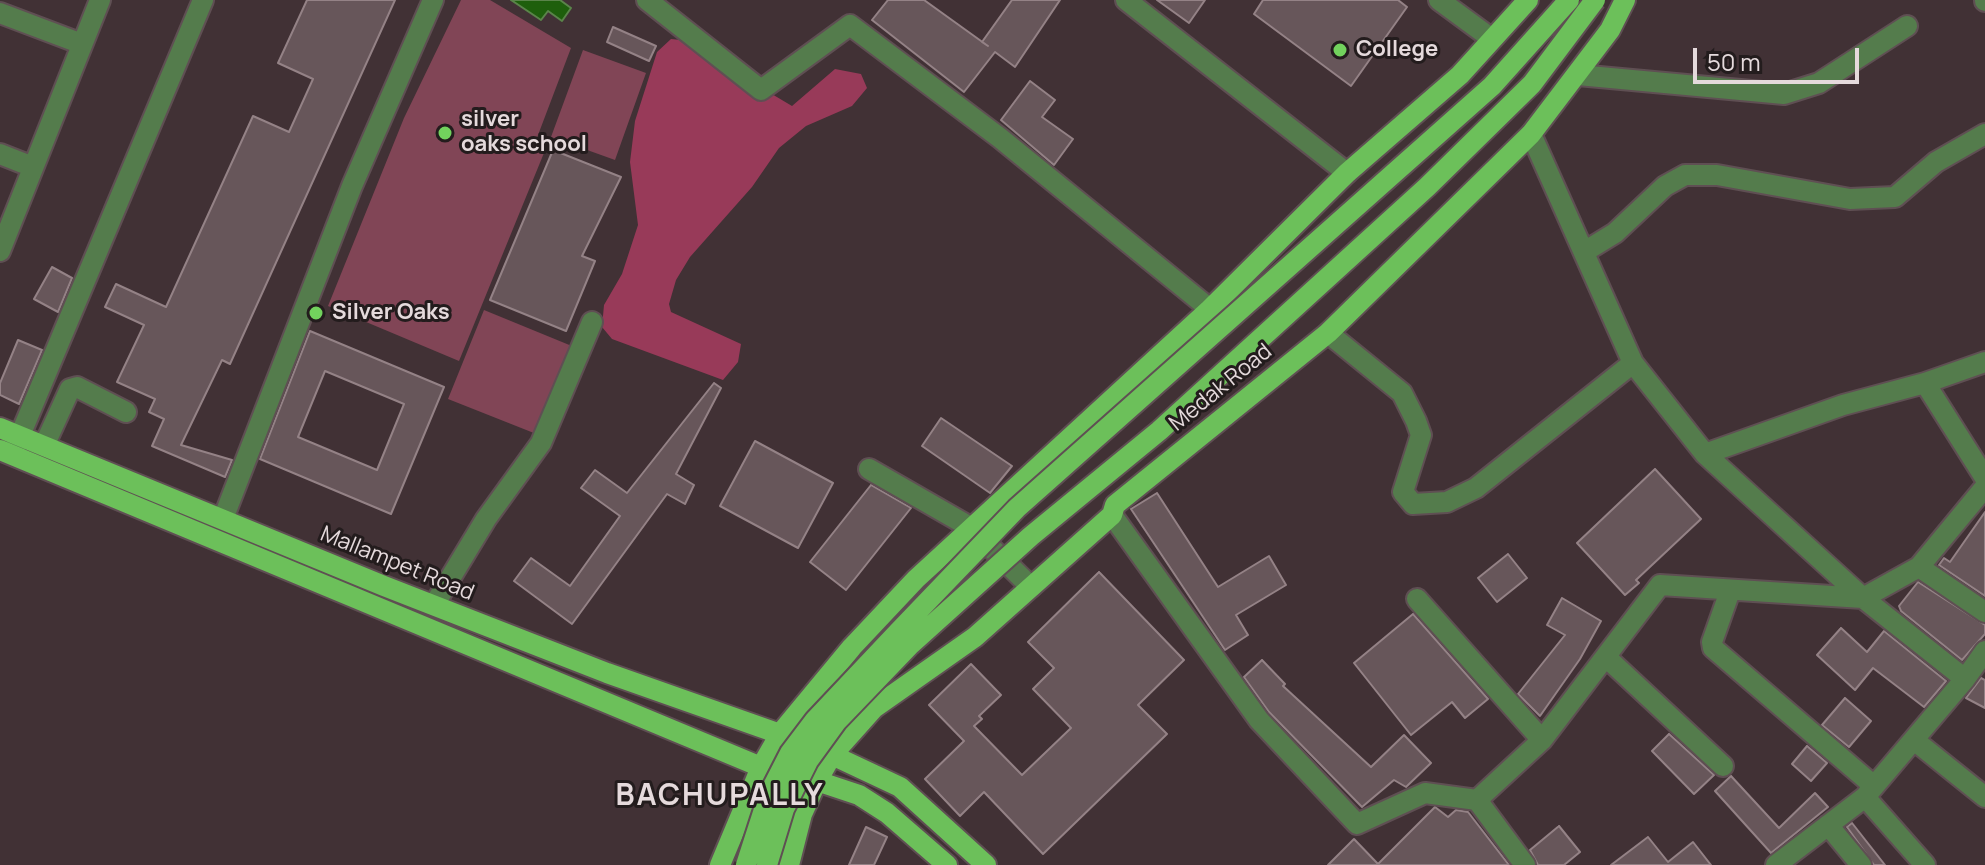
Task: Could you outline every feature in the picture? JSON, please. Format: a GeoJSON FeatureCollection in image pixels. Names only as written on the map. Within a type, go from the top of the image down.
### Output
{"type":"FeatureCollection","features":[{"type":"Feature","properties":{"kind":"main road"},"geometry":{"type":"LineString","coordinates":[[720,865],[761,767],[780,734],[852,647],[970,527],[1210,309],[1347,173],[1460,75],[1528,0]]}},
{"type":"Feature","properties":{"kind":"main road"},"geometry":{"type":"LineString","coordinates":[[746,865],[769,794],[790,753],[815,720],[898,632],[1017,508],[1492,86],[1569,0]]}},
{"type":"Feature","properties":{"kind":"main road"},"geometry":{"type":"LineString","coordinates":[[767,865],[784,809],[808,761],[837,721],[910,645],[1020,546],[1159,431],[1427,187],[1532,84],[1595,0]]}},
{"type":"Feature","properties":{"kind":"main road","name":"Medak Road"},"geometry":{"type":"LineString","coordinates":[[789,865],[802,814],[817,781],[832,755],[874,708],[975,637],[1112,515],[1115,505],[1328,333],[1531,134],[1610,30],[1625,0]]}},
{"type":"Feature","properties":{"kind":"main road","name":"Mallampet Road"},"geometry":{"type":"LineString","coordinates":[[0,428],[11,447],[761,767]]}},
{"type":"Feature","properties":{"kind":"main road","name":"Mallampet Road"},"geometry":{"type":"LineString","coordinates":[[11,447],[44,446],[607,673],[780,734]]}},
{"type":"Feature","properties":{"kind":"main road"},"geometry":{"type":"LineString","coordinates":[[832,755],[900,787],[986,865]]}},
{"type":"Feature","properties":{"kind":"main road"},"geometry":{"type":"LineString","coordinates":[[817,781],[859,795],[887,813],[947,865]]}},
{"type":"Feature","properties":{"kind":"street"},"geometry":{"type":"LineString","coordinates":[[0,251],[100,0]]}},
{"type":"Feature","properties":{"kind":"street"},"geometry":{"type":"LineString","coordinates":[[11,447],[203,0]]}},
{"type":"Feature","properties":{"kind":"street"},"geometry":{"type":"LineString","coordinates":[[223,519],[352,186],[433,0]]}},
{"type":"Feature","properties":{"kind":"street"},"geometry":{"type":"LineString","coordinates":[[647,0],[761,90],[850,25],[1000,138],[1210,309]]}},
{"type":"Feature","properties":{"kind":"street"},"geometry":{"type":"LineString","coordinates":[[1126,0],[1347,173]]}},
{"type":"Feature","properties":{"kind":"street"},"geometry":{"type":"LineString","coordinates":[[1439,0],[1492,39]]}},
{"type":"Feature","properties":{"kind":"street"},"geometry":{"type":"LineString","coordinates":[[0,13],[82,44]]}},
{"type":"Feature","properties":{"kind":"street"},"geometry":{"type":"LineString","coordinates":[[1578,75],[1784,94],[1819,83],[1907,26]]}},
{"type":"Feature","properties":{"kind":"street"},"geometry":{"type":"LineString","coordinates":[[1531,134],[1633,363],[1705,454],[1863,598],[1965,679]]}},
{"type":"Feature","properties":{"kind":"street"},"geometry":{"type":"LineString","coordinates":[[1584,252],[1625,225],[1665,186],[1685,175],[1717,175],[1850,199],[1895,197],[1936,162],[1985,134]]}},
{"type":"Feature","properties":{"kind":"street"},"geometry":{"type":"LineString","coordinates":[[0,154],[33,167]]}},
{"type":"Feature","properties":{"kind":"street"},"geometry":{"type":"LineString","coordinates":[[434,605],[486,519],[541,443],[592,322]]}},
{"type":"Feature","properties":{"kind":"street"},"geometry":{"type":"LineString","coordinates":[[1328,333],[1402,393],[1416,421],[1421,435],[1403,492],[1413,504],[1447,502],[1476,488],[1633,363]]}},
{"type":"Feature","properties":{"kind":"street"},"geometry":{"type":"LineString","coordinates":[[1705,454],[1843,405],[1925,383],[1985,362]]}},
{"type":"Feature","properties":{"kind":"street"},"geometry":{"type":"LineString","coordinates":[[1925,383],[1985,478]]}},
{"type":"Feature","properties":{"kind":"street"},"geometry":{"type":"LineString","coordinates":[[44,446],[70,389],[77,387],[126,412]]}},
{"type":"Feature","properties":{"kind":"street"},"geometry":{"type":"LineString","coordinates":[[869,469],[970,527],[1031,587]]}},
{"type":"Feature","properties":{"kind":"street"},"geometry":{"type":"LineString","coordinates":[[1477,800],[1542,740],[1660,585],[1863,598],[1919,567],[1985,487]]}},
{"type":"Feature","properties":{"kind":"street"},"geometry":{"type":"LineString","coordinates":[[1112,515],[1259,720],[1357,824],[1425,793],[1477,800],[1525,865]]}},
{"type":"Feature","properties":{"kind":"street"},"geometry":{"type":"LineString","coordinates":[[1919,567],[1985,612]]}},
{"type":"Feature","properties":{"kind":"street"},"geometry":{"type":"LineString","coordinates":[[1730,591],[1712,642],[1713,648],[1869,791],[1925,865]]}},
{"type":"Feature","properties":{"kind":"street"},"geometry":{"type":"LineString","coordinates":[[1417,599],[1542,740]]}},
{"type":"Feature","properties":{"kind":"street"},"geometry":{"type":"LineString","coordinates":[[1776,865],[1869,791],[1965,679],[1985,651]]}},
{"type":"Feature","properties":{"kind":"street"},"geometry":{"type":"LineString","coordinates":[[1607,658],[1723,766]]}},
{"type":"Feature","properties":{"kind":"street"},"geometry":{"type":"LineString","coordinates":[[1914,740],[1985,797]]}},
{"type":"Feature","properties":{"kind":"street"},"geometry":{"type":"LineString","coordinates":[[1828,825],[1861,865]]}},
{"type":"Feature","properties":{"kind":"shaded area"},"geometry":{"type":"Polygon","coordinates":[[[461,0],[490,0],[571,48],[535,143],[546,148],[459,361],[328,306],[404,118],[461,0]]]}},
{"type":"Feature","properties":{"kind":"shaded area"},"geometry":{"type":"Polygon","coordinates":[[[511,0],[560,0],[571,8],[562,21],[548,11],[541,20],[511,0]]]}},
{"type":"Feature","properties":{"kind":"shaded area"},"geometry":{"type":"Polygon","coordinates":[[[671,39],[681,40],[792,106],[835,69],[861,74],[867,88],[852,106],[806,126],[779,148],[752,187],[690,257],[676,280],[669,304],[671,312],[741,344],[738,362],[723,380],[612,339],[602,327],[604,305],[622,274],[638,225],[630,162],[635,121],[657,52],[671,39]]]}},
{"type":"Feature","properties":{"kind":"shaded area"},"geometry":{"type":"Polygon","coordinates":[[[583,50],[646,73],[615,160],[551,137],[583,50]]]}},
{"type":"Feature","properties":{"kind":"shaded area"},"geometry":{"type":"Polygon","coordinates":[[[484,310],[584,351],[549,439],[448,399],[484,310]]]}},
{"type":"Feature","properties":{"kind":"building"},"geometry":{"type":"Polygon","coordinates":[[[307,0],[395,0],[230,364],[222,360],[181,445],[232,460],[225,477],[152,446],[164,419],[149,412],[155,399],[117,382],[144,325],[105,307],[116,284],[166,307],[253,116],[289,132],[313,79],[278,63],[307,0]]]}},
{"type":"Feature","properties":{"kind":"building"},"geometry":{"type":"Polygon","coordinates":[[[888,0],[924,0],[982,42],[1012,0],[1060,0],[1015,67],[995,52],[964,92],[872,20],[888,0]]]}},
{"type":"Feature","properties":{"kind":"building"},"geometry":{"type":"Polygon","coordinates":[[[1157,0],[1205,0],[1189,23],[1157,0]]]}},
{"type":"Feature","properties":{"kind":"building","name":"College"},"geometry":{"type":"Polygon","coordinates":[[[1263,0],[1398,0],[1407,7],[1351,86],[1254,14],[1263,0]]]}},
{"type":"Feature","properties":{"kind":"building"},"geometry":{"type":"Polygon","coordinates":[[[613,27],[656,46],[649,61],[607,42],[613,27]]]}},
{"type":"Feature","properties":{"kind":"building"},"geometry":{"type":"Polygon","coordinates":[[[1030,81],[1055,100],[1042,117],[1073,139],[1054,165],[1001,120],[1030,81]]]}},
{"type":"Feature","properties":{"kind":"building"},"geometry":{"type":"Polygon","coordinates":[[[553,150],[621,177],[582,256],[595,261],[566,331],[490,300],[553,150]]]}},
{"type":"Feature","properties":{"kind":"building"},"geometry":{"type":"Polygon","coordinates":[[[52,267],[72,278],[58,312],[34,299],[52,267]]]}},
{"type":"Feature","properties":{"kind":"building"},"geometry":{"type":"Polygon","coordinates":[[[310,331],[444,387],[391,514],[260,459],[310,331]],[[325,371],[298,437],[377,470],[404,404],[325,371]]]}},
{"type":"Feature","properties":{"kind":"building"},"geometry":{"type":"Polygon","coordinates":[[[18,340],[42,350],[19,404],[0,395],[0,383],[18,340]]]}},
{"type":"Feature","properties":{"kind":"building"},"geometry":{"type":"Polygon","coordinates":[[[714,383],[721,388],[676,474],[694,485],[685,504],[667,494],[572,624],[514,581],[531,558],[570,586],[620,516],[581,488],[595,470],[627,493],[714,383]]]}},
{"type":"Feature","properties":{"kind":"building"},"geometry":{"type":"Polygon","coordinates":[[[941,418],[1012,466],[990,493],[922,446],[941,418]]]}},
{"type":"Feature","properties":{"kind":"building"},"geometry":{"type":"Polygon","coordinates":[[[755,441],[833,483],[798,548],[720,506],[755,441]]]}},
{"type":"Feature","properties":{"kind":"building"},"geometry":{"type":"Polygon","coordinates":[[[1655,469],[1701,519],[1636,580],[1639,583],[1625,595],[1577,543],[1655,469]]]}},
{"type":"Feature","properties":{"kind":"building"},"geometry":{"type":"Polygon","coordinates":[[[871,485],[911,508],[846,590],[810,562],[871,485]]]}},
{"type":"Feature","properties":{"kind":"building"},"geometry":{"type":"Polygon","coordinates":[[[1157,493],[1218,587],[1269,556],[1286,585],[1236,615],[1248,635],[1225,650],[1131,509],[1157,493]]]}},
{"type":"Feature","properties":{"kind":"building"},"geometry":{"type":"Polygon","coordinates":[[[1985,512],[1985,596],[1939,565],[1944,558],[1950,562],[1985,512]]]}},
{"type":"Feature","properties":{"kind":"building"},"geometry":{"type":"Polygon","coordinates":[[[1508,554],[1527,578],[1497,602],[1478,578],[1508,554]]]}},
{"type":"Feature","properties":{"kind":"building"},"geometry":{"type":"Polygon","coordinates":[[[1099,572],[1184,660],[1138,705],[1167,734],[1043,854],[984,792],[960,816],[925,779],[964,741],[929,705],[971,664],[1001,695],[979,716],[982,719],[974,726],[1022,775],[1071,728],[1033,689],[1054,668],[1028,642],[1099,572]]]}},
{"type":"Feature","properties":{"kind":"building"},"geometry":{"type":"Polygon","coordinates":[[[1918,582],[1985,625],[1985,634],[1962,660],[1901,611],[1899,606],[1918,582]]]}},
{"type":"Feature","properties":{"kind":"building"},"geometry":{"type":"Polygon","coordinates":[[[1562,598],[1601,621],[1580,659],[1540,716],[1518,694],[1565,635],[1547,625],[1562,598]]]}},
{"type":"Feature","properties":{"kind":"building"},"geometry":{"type":"Polygon","coordinates":[[[1413,614],[1488,699],[1465,718],[1452,702],[1411,735],[1354,663],[1413,614]]]}},
{"type":"Feature","properties":{"kind":"building"},"geometry":{"type":"Polygon","coordinates":[[[1841,628],[1867,652],[1884,631],[1946,681],[1924,707],[1873,668],[1855,690],[1817,655],[1841,628]]]}},
{"type":"Feature","properties":{"kind":"building"},"geometry":{"type":"Polygon","coordinates":[[[1262,660],[1285,684],[1283,686],[1371,767],[1404,735],[1431,763],[1406,787],[1394,780],[1362,807],[1269,712],[1244,677],[1262,660]]]}},
{"type":"Feature","properties":{"kind":"building"},"geometry":{"type":"Polygon","coordinates":[[[1981,678],[1985,680],[1985,708],[1966,698],[1981,678]]]}},
{"type":"Feature","properties":{"kind":"building"},"geometry":{"type":"Polygon","coordinates":[[[1845,698],[1871,721],[1849,747],[1822,725],[1845,698]]]}},
{"type":"Feature","properties":{"kind":"building"},"geometry":{"type":"Polygon","coordinates":[[[1669,734],[1714,775],[1694,794],[1652,751],[1669,734]]]}},
{"type":"Feature","properties":{"kind":"building"},"geometry":{"type":"Polygon","coordinates":[[[1807,746],[1827,763],[1811,781],[1792,764],[1807,746]]]}},
{"type":"Feature","properties":{"kind":"building"},"geometry":{"type":"Polygon","coordinates":[[[1731,776],[1779,828],[1815,793],[1828,807],[1771,853],[1715,791],[1731,776]]]}},
{"type":"Feature","properties":{"kind":"building"},"geometry":{"type":"Polygon","coordinates":[[[1435,807],[1448,817],[1456,810],[1468,812],[1509,865],[1328,865],[1354,839],[1378,864],[1435,807]]]}},
{"type":"Feature","properties":{"kind":"building"},"geometry":{"type":"Polygon","coordinates":[[[1852,823],[1885,865],[1874,865],[1847,827],[1852,823]]]}},
{"type":"Feature","properties":{"kind":"building"},"geometry":{"type":"Polygon","coordinates":[[[1559,826],[1580,852],[1564,865],[1538,865],[1530,850],[1559,826]]]}},
{"type":"Feature","properties":{"kind":"building"},"geometry":{"type":"Polygon","coordinates":[[[866,827],[887,837],[874,865],[849,865],[866,827]]]}},
{"type":"Feature","properties":{"kind":"building"},"geometry":{"type":"Polygon","coordinates":[[[1648,837],[1668,862],[1693,842],[1711,865],[1611,865],[1648,837]]]}},
{"type":"Feature","properties":{"kind":"place","name":"College"},"geometry":{"type":"Point","coordinates":[1340,50]}},
{"type":"Feature","properties":{"kind":"place","name":"silver oaks school"},"geometry":{"type":"Point","coordinates":[445,133]}},
{"type":"Feature","properties":{"kind":"place","name":"Silver Oaks"},"geometry":{"type":"Point","coordinates":[316,313]}},
{"type":"Feature","properties":{"kind":"district","name":"BACHUPALLY"},"geometry":{"type":"Point","coordinates":[720,797]}}]}
